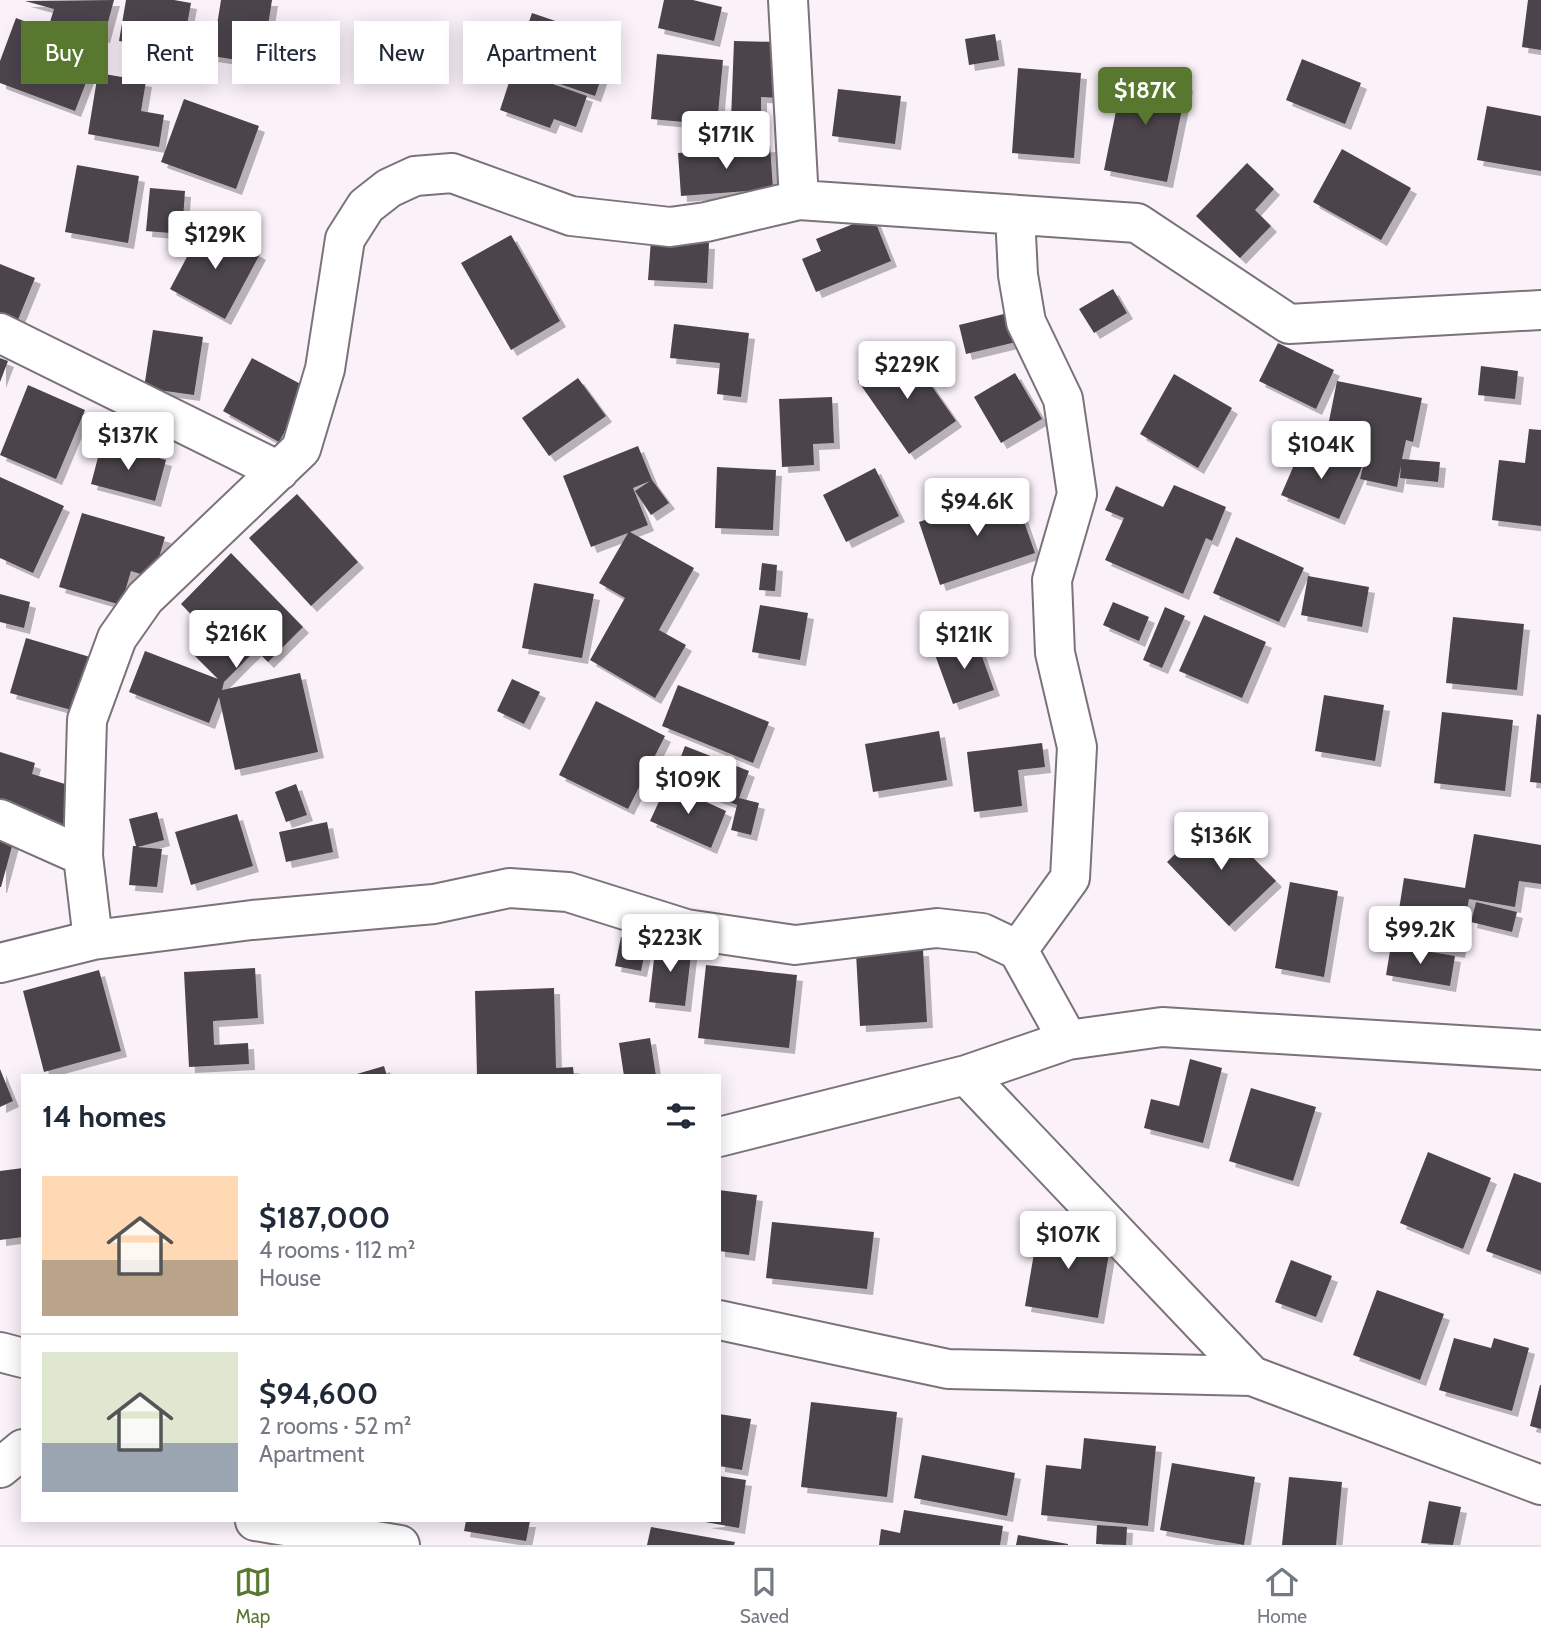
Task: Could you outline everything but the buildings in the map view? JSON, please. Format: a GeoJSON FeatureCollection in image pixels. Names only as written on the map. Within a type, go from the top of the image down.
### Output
{"type":"FeatureCollection","features":[{"type":"Feature","properties":{"kind":"street"},"geometry":{"type":"LineString","coordinates":[[788,0],[799,200]]}},
{"type":"Feature","properties":{"kind":"street"},"geometry":{"type":"LineString","coordinates":[[93,940],[83,856],[87,720],[117,638],[145,598],[301,449],[325,369],[345,239],[366,206],[389,188],[415,176],[452,173],[571,216],[670,227],[706,222],[799,200],[1137,223],[1289,324],[1541,310]]}},
{"type":"Feature","properties":{"kind":"street"},"geometry":{"type":"LineString","coordinates":[[1015,215],[1018,275],[1026,322],[1063,400],[1077,494],[1052,580],[1055,653],[1077,747],[1070,878],[1018,950]]}},
{"type":"Feature","properties":{"kind":"street"},"geometry":{"type":"LineString","coordinates":[[0,333],[279,471]]}},
{"type":"Feature","properties":{"kind":"street"},"geometry":{"type":"LineString","coordinates":[[0,819],[83,856]]}},
{"type":"Feature","properties":{"kind":"street"},"geometry":{"type":"LineString","coordinates":[[0,963],[93,940],[252,920],[433,904],[509,888],[568,892],[686,929],[795,945],[937,928],[982,933],[1018,950],[1068,1040]]}},
{"type":"Feature","properties":{"kind":"street"},"geometry":{"type":"LineString","coordinates":[[721,1136],[966,1075],[1068,1040],[1162,1027],[1541,1050]]}},
{"type":"Feature","properties":{"kind":"street"},"geometry":{"type":"LineString","coordinates":[[966,1075],[1252,1376]]}},
{"type":"Feature","properties":{"kind":"street"},"geometry":{"type":"LineString","coordinates":[[721,1320],[948,1369],[1252,1376],[1541,1485]]}},
{"type":"Feature","properties":{"kind":"street"},"geometry":{"type":"LineString","coordinates":[[0,1352],[21,1357]]}},
{"type":"Feature","properties":{"kind":"street"},"geometry":{"type":"LineString","coordinates":[[0,1468],[21,1451]]}},
{"type":"Feature","properties":{"kind":"street"},"geometry":{"type":"LineString","coordinates":[[0,1478],[21,1482]]}},
{"type":"Feature","properties":{"kind":"street"},"geometry":{"type":"LineString","coordinates":[[262,1522],[401,1545]]}}]}
